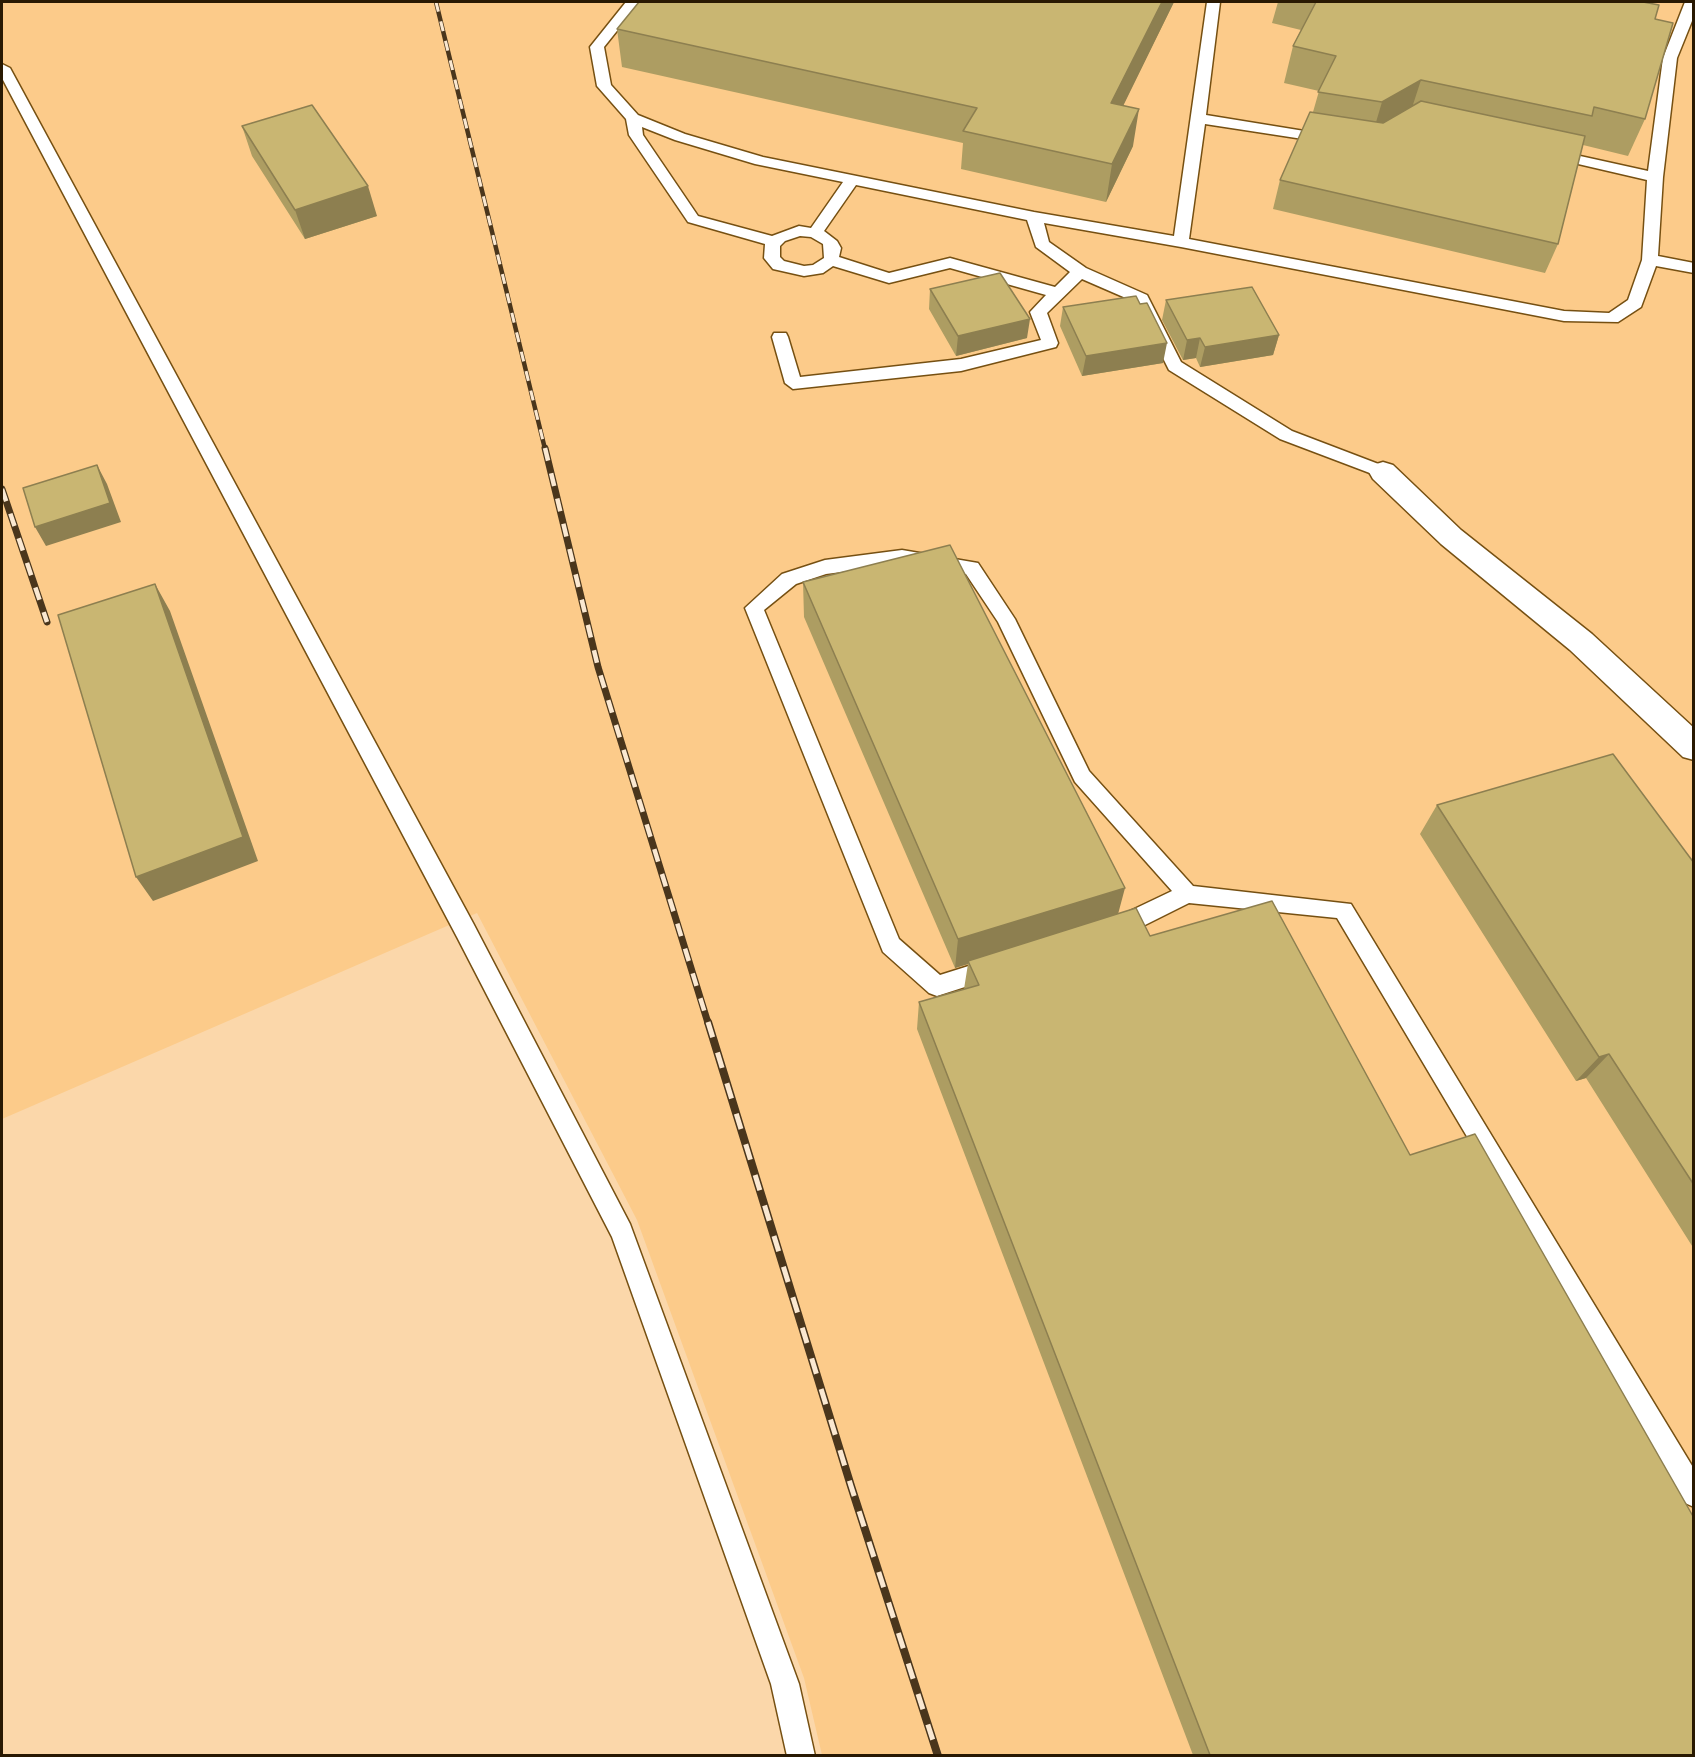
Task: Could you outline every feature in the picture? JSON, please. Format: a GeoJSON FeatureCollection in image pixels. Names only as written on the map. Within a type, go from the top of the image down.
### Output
{"type":"FeatureCollection","features":[{"type":"Feature","properties":{"kind":"street"},"geometry":{"type":"LineString","coordinates":[[1383,472],[1451,537],[1581,642],[1694,748]]}},
{"type":"Feature","properties":{"kind":"lane"},"geometry":{"type":"LineString","coordinates":[[633,2],[597,47],[604,86],[633,118],[680,137],[760,161],[1034,217],[1181,242],[1564,316],[1612,318],[1635,303],[1650,260],[1655,177],[1671,36],[1692,2]]}},
{"type":"Feature","properties":{"kind":"lane"},"geometry":{"type":"LineString","coordinates":[[1181,242],[1215,2]]}},
{"type":"Feature","properties":{"kind":"lane"},"geometry":{"type":"LineString","coordinates":[[3,68],[459,920],[622,1232],[785,1684],[801,1755]]}},
{"type":"Feature","properties":{"kind":"lane"},"geometry":{"type":"LineString","coordinates":[[633,118],[636,135],[693,219],[774,242]]}},
{"type":"Feature","properties":{"kind":"lane"},"geometry":{"type":"LineString","coordinates":[[1197,118],[1338,141]]}},
{"type":"Feature","properties":{"kind":"lane"},"geometry":{"type":"LineString","coordinates":[[1543,152],[1655,177]]}},
{"type":"Feature","properties":{"kind":"lane"},"geometry":{"type":"LineString","coordinates":[[815,233],[852,180]]}},
{"type":"Feature","properties":{"kind":"lane"},"geometry":{"type":"LineString","coordinates":[[1034,217],[1042,244],[1080,272],[1141,299],[1175,366],[1286,435],[1383,472]]}},
{"type":"Feature","properties":{"kind":"lane"},"geometry":{"type":"LineString","coordinates":[[815,233],[829,241],[833,248],[831,260],[817,269],[790,270],[779,265],[772,258],[771,250],[774,242],[788,234],[815,233]]}},
{"type":"Feature","properties":{"kind":"lane"},"geometry":{"type":"LineString","coordinates":[[831,260],[889,278],[950,262],[1058,293]]}},
{"type":"Feature","properties":{"kind":"lane"},"geometry":{"type":"LineString","coordinates":[[1650,260],[1694,268]]}},
{"type":"Feature","properties":{"kind":"lane"},"geometry":{"type":"LineString","coordinates":[[780,337],[793,383],[962,365],[1050,343],[1038,312],[1080,272]]}},
{"type":"Feature","properties":{"kind":"lane"},"geometry":{"type":"LineString","coordinates":[[1015,961],[937,986],[891,945],[754,608],[789,579],[825,567],[902,557],[972,568],[1006,619],[1082,776],[1187,894]]}},
{"type":"Feature","properties":{"kind":"lane"},"geometry":{"type":"LineString","coordinates":[[1092,936],[1126,926],[1187,894],[1343,910],[1694,1494]]}},
{"type":"Feature","properties":{"kind":"shaded area"},"geometry":{"type":"Polygon","coordinates":[[[2,2],[1693,2],[1693,1755],[822,1755],[804,1678],[637,1220],[477,913],[2,1119],[2,2]]]}},
{"type":"Feature","properties":{"kind":"building"},"geometry":{"type":"Polygon","coordinates":[[[639,2],[1162,2],[1111,103],[1139,109],[1112,164],[963,131],[977,108],[617,29],[639,2]]]}},
{"type":"Feature","properties":{"kind":"building"},"geometry":{"type":"Polygon","coordinates":[[[1316,2],[1643,2],[1659,5],[1655,19],[1673,23],[1645,119],[1594,107],[1592,116],[1421,80],[1382,102],[1318,92],[1336,56],[1293,46],[1316,2]]]}},
{"type":"Feature","properties":{"kind":"building"},"geometry":{"type":"Polygon","coordinates":[[[1421,101],[1585,136],[1558,244],[1280,180],[1310,112],[1383,123],[1421,101]]]}},
{"type":"Feature","properties":{"kind":"building"},"geometry":{"type":"Polygon","coordinates":[[[312,105],[368,186],[295,210],[242,126],[312,105]]]}},
{"type":"Feature","properties":{"kind":"building"},"geometry":{"type":"Polygon","coordinates":[[[1000,273],[1030,319],[958,336],[930,289],[1000,273]]]}},
{"type":"Feature","properties":{"kind":"building"},"geometry":{"type":"Polygon","coordinates":[[[1252,287],[1279,335],[1205,347],[1200,338],[1187,340],[1166,300],[1252,287]]]}},
{"type":"Feature","properties":{"kind":"building"},"geometry":{"type":"Polygon","coordinates":[[[1136,296],[1140,304],[1147,303],[1167,343],[1086,356],[1063,307],[1136,296]]]}},
{"type":"Feature","properties":{"kind":"building"},"geometry":{"type":"Polygon","coordinates":[[[97,465],[110,503],[35,527],[23,488],[97,465]]]}},
{"type":"Feature","properties":{"kind":"building"},"geometry":{"type":"Polygon","coordinates":[[[950,545],[1125,888],[958,939],[803,582],[950,545]]]}},
{"type":"Feature","properties":{"kind":"building"},"geometry":{"type":"Polygon","coordinates":[[[155,584],[243,837],[136,877],[58,615],[155,584]]]}},
{"type":"Feature","properties":{"kind":"building"},"geometry":{"type":"Polygon","coordinates":[[[1613,754],[1694,863],[1694,1185],[1609,1054],[1599,1057],[1437,805],[1613,754]]]}},
{"type":"Feature","properties":{"kind":"building"},"geometry":{"type":"Polygon","coordinates":[[[1272,901],[1410,1155],[1475,1134],[1694,1518],[1694,1755],[1210,1755],[919,1002],[979,985],[968,961],[1136,908],[1150,936],[1272,901]]]}},
{"type":"Feature","properties":{"kind":"railway"},"geometry":{"type":"LineString","coordinates":[[436,2],[545,449]]}},
{"type":"Feature","properties":{"kind":"railway"},"geometry":{"type":"LineString","coordinates":[[545,448],[598,667],[708,1023]]}},
{"type":"Feature","properties":{"kind":"railway"},"geometry":{"type":"LineString","coordinates":[[2,489],[47,622]]}},
{"type":"Feature","properties":{"kind":"railway"},"geometry":{"type":"LineString","coordinates":[[708,1022],[851,1486],[938,1756]]}}]}
